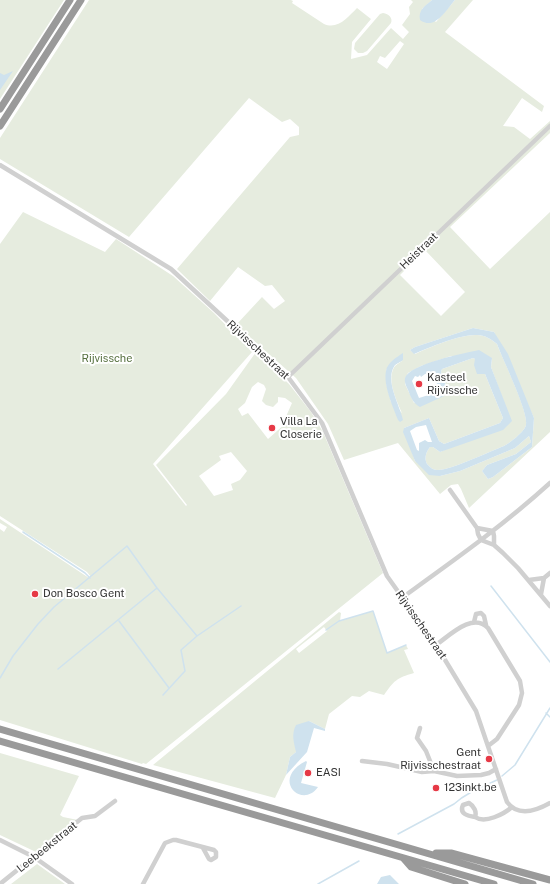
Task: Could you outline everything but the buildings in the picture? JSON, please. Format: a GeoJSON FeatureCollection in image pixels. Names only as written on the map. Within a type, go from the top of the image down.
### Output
{"type":"FeatureCollection","features":[{"type":"Feature","properties":{"kind":"highway"},"geometry":{"type":"LineString","coordinates":[[0,109],[70,0]]}},
{"type":"Feature","properties":{"kind":"highway"},"geometry":{"type":"LineString","coordinates":[[0,126],[81,0]]}},
{"type":"Feature","properties":{"kind":"highway"},"geometry":{"type":"LineString","coordinates":[[0,729],[533,884]]}},
{"type":"Feature","properties":{"kind":"highway"},"geometry":{"type":"LineString","coordinates":[[0,741],[494,884]]}},
{"type":"Feature","properties":{"kind":"highway"},"geometry":{"type":"LineString","coordinates":[[424,852],[451,853],[550,880]]}},
{"type":"Feature","properties":{"kind":"highway"},"geometry":{"type":"LineString","coordinates":[[402,857],[411,866],[465,884]]}},
{"type":"Feature","properties":{"kind":"street","name":"Heistraat"},"geometry":{"type":"LineString","coordinates":[[288,377],[550,126]]}},
{"type":"Feature","properties":{"kind":"street","name":"Rijvisschestraat"},"geometry":{"type":"LineString","coordinates":[[0,165],[171,269],[288,377],[322,423],[387,576],[436,644],[476,711],[507,802],[512,807]]}},
{"type":"Feature","properties":{"kind":"street"},"geometry":{"type":"LineString","coordinates":[[403,597],[493,531],[529,503],[550,483]]}},
{"type":"Feature","properties":{"kind":"street"},"geometry":{"type":"LineString","coordinates":[[450,490],[477,528],[481,540],[494,545],[541,594],[550,606]]}},
{"type":"Feature","properties":{"kind":"street"},"geometry":{"type":"LineString","coordinates":[[477,528],[493,531]]}},
{"type":"Feature","properties":{"kind":"street"},"geometry":{"type":"LineString","coordinates":[[493,531],[494,545]]}},
{"type":"Feature","properties":{"kind":"street"},"geometry":{"type":"LineString","coordinates":[[528,580],[544,578],[550,573]]}},
{"type":"Feature","properties":{"kind":"street"},"geometry":{"type":"LineString","coordinates":[[541,594],[544,578]]}},
{"type":"Feature","properties":{"kind":"street"},"geometry":{"type":"LineString","coordinates":[[474,622],[476,614],[481,612],[484,616],[486,625],[520,682],[522,693],[519,705],[497,739],[488,746]]}},
{"type":"Feature","properties":{"kind":"street"},"geometry":{"type":"LineString","coordinates":[[436,644],[467,624],[474,622],[486,625]]}},
{"type":"Feature","properties":{"kind":"street"},"geometry":{"type":"LineString","coordinates":[[420,728],[417,736],[426,751],[434,771]]}},
{"type":"Feature","properties":{"kind":"street"},"geometry":{"type":"LineString","coordinates":[[362,761],[387,764],[422,772],[434,771],[457,776],[473,777],[489,774],[496,769]]}},
{"type":"Feature","properties":{"kind":"street","name":"Leebeekstraat"},"geometry":{"type":"LineString","coordinates":[[0,884],[82,818],[95,816],[115,800]]}},
{"type":"Feature","properties":{"kind":"street"},"geometry":{"type":"LineString","coordinates":[[475,817],[484,820],[507,811],[512,807],[520,811],[529,812],[537,810],[550,803]]}},
{"type":"Feature","properties":{"kind":"street"},"geometry":{"type":"LineString","coordinates":[[0,840],[34,857],[72,884]]}},
{"type":"Feature","properties":{"kind":"street"},"geometry":{"type":"LineString","coordinates":[[143,884],[165,843],[176,840],[203,848]]}},
{"type":"Feature","properties":{"kind":"green space"},"geometry":{"type":"Polygon","coordinates":[[[0,0],[64,0],[0,99],[0,0]]]}},
{"type":"Feature","properties":{"kind":"green space"},"geometry":{"type":"Polygon","coordinates":[[[89,0],[291,0],[293,1],[292,3],[324,24],[329,25],[342,22],[357,8],[371,19],[352,42],[351,59],[367,55],[391,28],[403,39],[409,32],[402,25],[410,14],[409,7],[413,2],[411,0],[432,0],[422,9],[436,22],[455,0],[473,0],[445,32],[544,106],[542,112],[522,98],[503,126],[514,127],[530,139],[550,121],[550,133],[450,227],[490,269],[550,212],[550,432],[469,508],[458,484],[451,485],[440,494],[398,443],[344,460],[328,424],[296,378],[236,325],[262,297],[274,309],[285,301],[272,285],[265,286],[238,267],[210,301],[177,269],[290,137],[299,135],[299,127],[290,119],[282,122],[249,98],[129,237],[0,159],[0,138],[89,0]],[[400,41],[385,58],[380,56],[377,62],[387,69],[404,44],[400,41]],[[425,250],[400,275],[441,316],[465,292],[425,250]],[[473,328],[410,350],[415,354],[446,342],[470,335],[483,336],[492,340],[497,344],[519,397],[526,418],[526,425],[525,428],[513,440],[504,446],[451,467],[437,470],[429,466],[426,462],[426,457],[430,447],[433,447],[440,452],[511,421],[491,367],[492,358],[451,356],[421,366],[408,373],[405,379],[405,384],[414,403],[444,396],[446,385],[441,372],[442,369],[473,358],[485,374],[503,418],[500,423],[444,444],[439,441],[429,418],[404,428],[415,461],[440,476],[460,471],[515,448],[529,436],[531,442],[516,454],[487,465],[482,471],[488,479],[493,477],[532,447],[534,418],[494,332],[473,328]],[[403,360],[386,370],[386,383],[391,402],[402,413],[393,389],[391,377],[395,366],[403,360]]]}},
{"type":"Feature","properties":{"kind":"green space"},"geometry":{"type":"Polygon","coordinates":[[[383,13],[390,16],[391,23],[367,51],[358,53],[354,49],[355,43],[380,14],[383,13]]]}},
{"type":"Feature","properties":{"kind":"green space","name":"Rijvissche"},"geometry":{"type":"Polygon","coordinates":[[[23,212],[105,252],[116,239],[173,276],[214,313],[252,352],[153,464],[186,506],[187,505],[156,465],[226,394],[256,352],[289,384],[311,412],[323,432],[383,573],[146,764],[0,720],[0,529],[4,532],[7,527],[0,523],[0,519],[89,578],[91,577],[87,572],[0,516],[0,244],[23,212]],[[258,382],[252,387],[245,403],[238,409],[242,416],[248,413],[268,439],[286,423],[284,421],[292,403],[285,398],[278,397],[278,402],[273,407],[266,405],[262,401],[266,389],[264,385],[258,382]],[[231,452],[219,456],[221,460],[199,476],[214,496],[233,490],[231,484],[240,480],[247,471],[231,452]]]}},
{"type":"Feature","properties":{"kind":"green space"},"geometry":{"type":"Polygon","coordinates":[[[373,611],[387,653],[406,645],[408,649],[404,650],[414,673],[396,681],[390,686],[384,695],[369,691],[360,697],[352,696],[329,714],[325,729],[309,721],[296,752],[290,757],[286,775],[275,798],[153,765],[339,612],[341,613],[340,621],[373,611]],[[324,627],[296,649],[299,653],[327,631],[324,627]]]}},
{"type":"Feature","properties":{"kind":"green space"},"geometry":{"type":"Polygon","coordinates":[[[0,753],[79,776],[60,815],[78,820],[36,852],[0,835],[0,753]]]}},
{"type":"Feature","properties":{"kind":"green space"},"geometry":{"type":"Polygon","coordinates":[[[37,864],[65,884],[11,884],[37,864]]]}},
{"type":"Feature","properties":{"kind":"water"},"geometry":{"type":"Polygon","coordinates":[[[432,0],[455,0],[440,18],[431,23],[425,23],[420,20],[420,14],[423,8],[432,0]]]}},
{"type":"Feature","properties":{"kind":"water"},"geometry":{"type":"Polygon","coordinates":[[[13,71],[0,90],[0,73],[4,75],[13,71]]]}},
{"type":"Feature","properties":{"kind":"water"},"geometry":{"type":"Polygon","coordinates":[[[473,328],[494,332],[508,354],[534,418],[532,447],[493,477],[488,479],[482,471],[487,465],[516,454],[531,442],[529,436],[515,448],[460,471],[440,476],[429,475],[415,461],[403,432],[404,428],[429,418],[439,441],[444,444],[500,423],[503,418],[485,374],[477,374],[474,365],[475,359],[473,358],[442,369],[441,372],[448,391],[444,396],[420,407],[412,400],[405,381],[405,378],[409,373],[416,368],[438,360],[479,350],[492,358],[491,367],[512,421],[503,430],[440,452],[433,447],[430,447],[426,460],[427,464],[433,469],[437,470],[451,467],[504,446],[513,440],[525,428],[526,419],[497,344],[490,339],[480,335],[470,335],[414,354],[410,350],[473,328]],[[431,373],[425,374],[421,377],[420,375],[418,377],[415,376],[412,381],[419,398],[438,392],[439,389],[431,373]],[[426,425],[416,427],[410,431],[417,450],[419,451],[419,443],[425,440],[432,442],[426,425]]]}},
{"type":"Feature","properties":{"kind":"water"},"geometry":{"type":"Polygon","coordinates":[[[403,353],[403,360],[395,365],[391,378],[403,420],[400,422],[389,396],[385,377],[388,365],[403,353]]]}},
{"type":"Feature","properties":{"kind":"water"},"geometry":{"type":"Polygon","coordinates":[[[309,721],[325,729],[325,731],[314,728],[307,752],[286,775],[290,757],[296,752],[293,735],[294,729],[296,725],[309,721]]]}},
{"type":"Feature","properties":{"kind":"water"},"geometry":{"type":"Polygon","coordinates":[[[306,761],[301,783],[318,787],[311,793],[304,795],[298,794],[292,789],[290,776],[296,768],[306,761]]]}},
{"type":"Feature","properties":{"kind":"water"},"geometry":{"type":"Polygon","coordinates":[[[390,875],[399,884],[377,884],[381,877],[390,875]]]}},
{"type":"Feature","properties":{"kind":"waterway"},"geometry":{"type":"LineString","coordinates":[[23,532],[85,573],[90,578]]}},
{"type":"Feature","properties":{"kind":"waterway"},"geometry":{"type":"LineString","coordinates":[[0,678],[13,656],[38,624],[54,607],[127,546],[157,588],[197,636],[181,650],[185,671],[163,695]]}},
{"type":"Feature","properties":{"kind":"waterway"},"geometry":{"type":"LineString","coordinates":[[491,586],[550,662]]}},
{"type":"Feature","properties":{"kind":"waterway"},"geometry":{"type":"LineString","coordinates":[[58,669],[157,588]]}},
{"type":"Feature","properties":{"kind":"waterway"},"geometry":{"type":"LineString","coordinates":[[197,636],[241,606]]}},
{"type":"Feature","properties":{"kind":"waterway"},"geometry":{"type":"LineString","coordinates":[[326,630],[339,621],[373,611],[387,653],[406,645]]}},
{"type":"Feature","properties":{"kind":"waterway"},"geometry":{"type":"LineString","coordinates":[[119,621],[169,688]]}},
{"type":"Feature","properties":{"kind":"waterway"},"geometry":{"type":"LineString","coordinates":[[502,776],[515,765],[550,708]]}},
{"type":"Feature","properties":{"kind":"waterway"},"geometry":{"type":"LineString","coordinates":[[546,713],[550,717]]}},
{"type":"Feature","properties":{"kind":"waterway"},"geometry":{"type":"LineString","coordinates":[[398,834],[454,804],[469,793],[497,780]]}},
{"type":"Feature","properties":{"kind":"waterway"},"geometry":{"type":"LineString","coordinates":[[318,884],[359,861]]}},
{"type":"Feature","properties":{"kind":"place","name":"Kasteel Rijvissche"},"geometry":{"type":"Point","coordinates":[419,384]}},
{"type":"Feature","properties":{"kind":"place","name":"Villa La Closerie"},"geometry":{"type":"Point","coordinates":[272,428]}},
{"type":"Feature","properties":{"kind":"place","name":"Don Bosco Gent"},"geometry":{"type":"Point","coordinates":[35,594]}},
{"type":"Feature","properties":{"kind":"place","name":"Gent Rijvisschestraat"},"geometry":{"type":"Point","coordinates":[489,759]}},
{"type":"Feature","properties":{"kind":"place","name":"EASI"},"geometry":{"type":"Point","coordinates":[308,773]}},
{"type":"Feature","properties":{"kind":"place","name":"123inkt.be"},"geometry":{"type":"Point","coordinates":[436,788]}}]}
